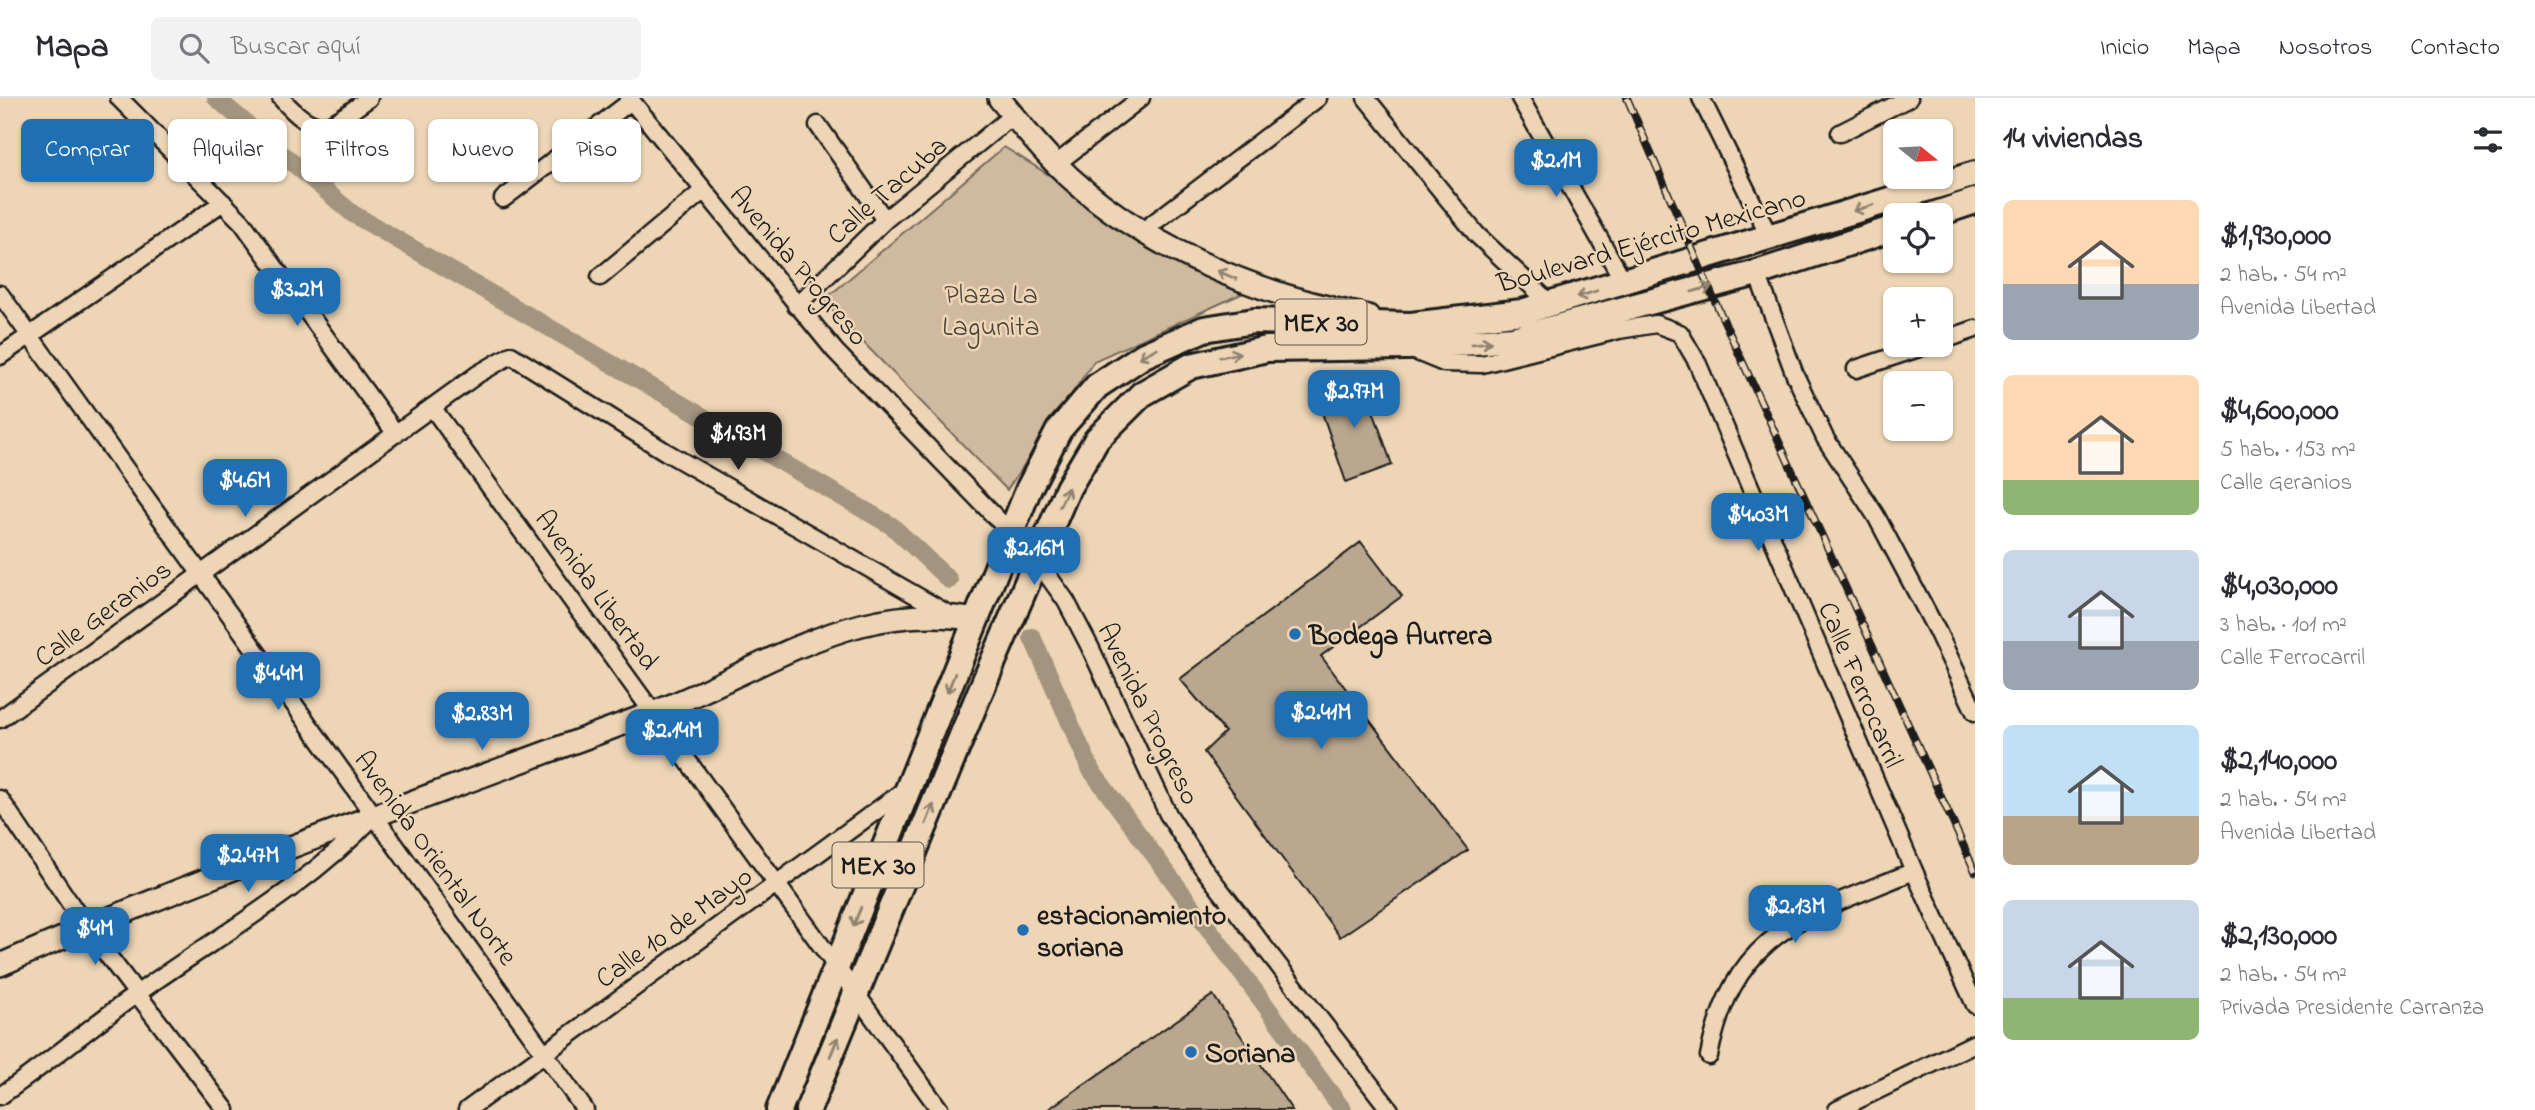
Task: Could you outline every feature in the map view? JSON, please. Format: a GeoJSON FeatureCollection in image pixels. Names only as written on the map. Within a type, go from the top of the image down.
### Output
{"type":"FeatureCollection","features":[{"type":"Feature","properties":{"kind":"main road","name":"Boulevard Ejército Mexicano"},"geometry":{"type":"LineString","coordinates":[[808,1110],[1034,565],[1077,469],[1122,411],[1171,375],[1224,356],[1267,349],[1410,336],[1552,305],[1975,174]]}},
{"type":"Feature","properties":{"kind":"main road"},"geometry":{"type":"LineString","coordinates":[[1953,208],[1975,201]]}},
{"type":"Feature","properties":{"kind":"main road","name":"Boulevard Ejército Mexicano"},"geometry":{"type":"LineString","coordinates":[[779,1110],[1029,488],[1059,430],[1097,386],[1144,355],[1182,337],[1231,323],[1280,320],[1410,336],[1514,339],[1757,273],[1883,232]]}},
{"type":"Feature","properties":{"kind":"street"},"geometry":{"type":"LineString","coordinates":[[119,98],[223,202],[259,244],[396,434]]}},
{"type":"Feature","properties":{"kind":"street"},"geometry":{"type":"LineString","coordinates":[[281,98],[319,128],[332,125],[369,98]]}},
{"type":"Feature","properties":{"kind":"street"},"geometry":{"type":"LineString","coordinates":[[999,98],[1056,164],[1086,190],[1144,230],[1218,271],[1278,295],[1410,336]]}},
{"type":"Feature","properties":{"kind":"street"},"geometry":{"type":"LineString","coordinates":[[1056,164],[1141,98]]}},
{"type":"Feature","properties":{"kind":"street"},"geometry":{"type":"LineString","coordinates":[[1144,230],[1318,98]]}},
{"type":"Feature","properties":{"kind":"street"},"geometry":{"type":"LineString","coordinates":[[1366,98],[1477,235],[1552,305]]}},
{"type":"Feature","properties":{"kind":"street"},"geometry":{"type":"LineString","coordinates":[[1520,98],[1624,282]]}},
{"type":"Feature","properties":{"kind":"street"},"geometry":{"type":"LineString","coordinates":[[1701,98],[1769,236]]}},
{"type":"Feature","properties":{"kind":"street"},"geometry":{"type":"LineString","coordinates":[[1840,133],[1909,98]]}},
{"type":"Feature","properties":{"kind":"street"},"geometry":{"type":"LineString","coordinates":[[503,199],[630,99]]}},
{"type":"Feature","properties":{"kind":"street","name":"Avenida Progreso"},"geometry":{"type":"LineString","coordinates":[[630,99],[796,306],[1006,541],[1034,565],[1066,601],[1168,814],[1201,865],[1390,1110]]}},
{"type":"Feature","properties":{"kind":"street","name":"Calle Tacuba"},"geometry":{"type":"LineString","coordinates":[[796,306],[885,219],[1013,115]]}},
{"type":"Feature","properties":{"kind":"street"},"geometry":{"type":"LineString","coordinates":[[818,125],[885,219]]}},
{"type":"Feature","properties":{"kind":"street"},"geometry":{"type":"LineString","coordinates":[[600,277],[704,190]]}},
{"type":"Feature","properties":{"kind":"street"},"geometry":{"type":"LineString","coordinates":[[0,356],[223,202]]}},
{"type":"Feature","properties":{"kind":"street"},"geometry":{"type":"LineString","coordinates":[[1757,273],[1795,375],[1825,438],[1876,516],[1937,631],[1975,712]]}},
{"type":"Feature","properties":{"kind":"street","name":"Avenida Oriental Norte"},"geometry":{"type":"LineString","coordinates":[[0,294],[586,1110]]}},
{"type":"Feature","properties":{"kind":"street","name":"Calle Ferrocarril"},"geometry":{"type":"LineString","coordinates":[[1410,336],[1444,363],[1463,365],[1515,357],[1642,325],[1656,324],[1680,333],[1697,362],[1914,872],[1975,1005]]}},
{"type":"Feature","properties":{"kind":"street"},"geometry":{"type":"LineString","coordinates":[[1953,337],[1975,329]]}},
{"type":"Feature","properties":{"kind":"street","name":"Calle Geranios"},"geometry":{"type":"LineString","coordinates":[[0,719],[432,407],[512,355],[666,452],[952,616]]}},
{"type":"Feature","properties":{"kind":"street"},"geometry":{"type":"LineString","coordinates":[[1856,369],[1892,357]]}},
{"type":"Feature","properties":{"kind":"street","name":"Avenida Libertad"},"geometry":{"type":"LineString","coordinates":[[432,407],[655,712],[855,995],[940,1110]]}},
{"type":"Feature","properties":{"kind":"street"},"geometry":{"type":"LineString","coordinates":[[0,965],[86,927],[375,814],[655,712],[819,640],[861,625],[898,618],[978,615]]}},
{"type":"Feature","properties":{"kind":"street","name":"Calle 10 de Mayo"},"geometry":{"type":"LineString","coordinates":[[467,1110],[910,786]]}},
{"type":"Feature","properties":{"kind":"street"},"geometry":{"type":"LineString","coordinates":[[0,799],[86,927],[226,1110]]}},
{"type":"Feature","properties":{"kind":"street"},"geometry":{"type":"LineString","coordinates":[[0,1096],[138,993],[309,875],[375,814]]}},
{"type":"Feature","properties":{"kind":"street"},"geometry":{"type":"LineString","coordinates":[[1709,1056],[1726,995],[1742,968],[1766,943],[1793,924],[1914,872]]}},
{"type":"Feature","properties":{"kind":"street"},"geometry":{"type":"LineString","coordinates":[[1837,1110],[1975,1043]]}},
{"type":"Feature","properties":{"kind":"green space","name":"Plaza La Lagunita"},"geometry":{"type":"Polygon","coordinates":[[[1004,147],[1241,294],[1094,361],[1007,490],[823,301],[1004,147]]]}},
{"type":"Feature","properties":{"kind":"building"},"geometry":{"type":"Polygon","coordinates":[[[1362,379],[1392,465],[1346,482],[1316,395],[1362,379]]]}},
{"type":"Feature","properties":{"kind":"building"},"geometry":{"type":"Polygon","coordinates":[[[1361,542],[1402,596],[1321,656],[1468,850],[1340,937],[1204,752],[1225,732],[1180,679],[1361,542]]]}},
{"type":"Feature","properties":{"kind":"building","name":"Soriana"},"geometry":{"type":"Polygon","coordinates":[[[1213,995],[1292,1110],[1047,1110],[1213,995]]]}},
{"type":"Feature","properties":{"kind":"waterway"},"geometry":{"type":"LineString","coordinates":[[216,98],[353,214],[892,526],[949,580]]}},
{"type":"Feature","properties":{"kind":"waterway"},"geometry":{"type":"LineString","coordinates":[[1032,637],[1091,770],[1343,1110]]}},
{"type":"Feature","properties":{"kind":"railway"},"geometry":{"type":"LineString","coordinates":[[1627,98],[1713,297],[1975,871]]}},
{"type":"Feature","properties":{"kind":"place","name":"Bodega Aurrera"},"geometry":{"type":"Point","coordinates":[1295,634]}},
{"type":"Feature","properties":{"kind":"place","name":"estacionamiento soriana"},"geometry":{"type":"Point","coordinates":[1023,930]}},
{"type":"Feature","properties":{"kind":"place","name":"Soriana"},"geometry":{"type":"Point","coordinates":[1191,1052]}}]}
